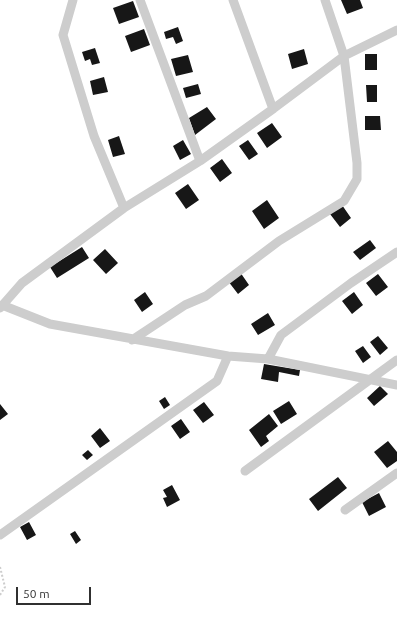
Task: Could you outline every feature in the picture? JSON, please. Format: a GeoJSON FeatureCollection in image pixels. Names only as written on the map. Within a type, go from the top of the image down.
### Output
{"type":"FeatureCollection","features":[{"type":"Feature","properties":{"kind":"street"},"geometry":{"type":"LineString","coordinates":[[73,0],[63,35],[94,136],[124,208]]}},
{"type":"Feature","properties":{"kind":"street"},"geometry":{"type":"LineString","coordinates":[[140,0],[200,161]]}},
{"type":"Feature","properties":{"kind":"street"},"geometry":{"type":"LineString","coordinates":[[233,0],[273,109]]}},
{"type":"Feature","properties":{"kind":"street"},"geometry":{"type":"LineString","coordinates":[[132,340],[185,305],[206,296],[279,241],[344,201],[357,179],[358,163],[344,56],[325,0]]}},
{"type":"Feature","properties":{"kind":"street"},"geometry":{"type":"LineString","coordinates":[[397,30],[344,56],[200,161],[124,208],[22,283],[1,306],[50,324],[132,340],[228,356],[268,359],[370,380],[397,384]]}},
{"type":"Feature","properties":{"kind":"street"},"geometry":{"type":"LineString","coordinates":[[268,359],[281,335],[397,252]]}},
{"type":"Feature","properties":{"kind":"street"},"geometry":{"type":"LineString","coordinates":[[0,535],[217,381],[228,356]]}},
{"type":"Feature","properties":{"kind":"street"},"geometry":{"type":"LineString","coordinates":[[245,470],[397,360]]}},
{"type":"Feature","properties":{"kind":"street"},"geometry":{"type":"LineString","coordinates":[[345,510],[397,474]]}},
{"type":"Feature","properties":{"kind":"path"},"geometry":{"type":"LineString","coordinates":[[0,567],[5,587],[0,595]]}},
{"type":"Feature","properties":{"kind":"building"},"geometry":{"type":"Polygon","coordinates":[[[341,0],[360,0],[363,8],[347,14],[341,0]]]}},
{"type":"Feature","properties":{"kind":"building"},"geometry":{"type":"Polygon","coordinates":[[[133,1],[139,17],[119,24],[113,8],[133,1]]]}},
{"type":"Feature","properties":{"kind":"building"},"geometry":{"type":"Polygon","coordinates":[[[178,27],[183,41],[176,44],[173,37],[166,39],[164,32],[178,27]]]}},
{"type":"Feature","properties":{"kind":"building"},"geometry":{"type":"Polygon","coordinates":[[[144,29],[150,45],[131,52],[125,36],[144,29]]]}},
{"type":"Feature","properties":{"kind":"building"},"geometry":{"type":"Polygon","coordinates":[[[95,48],[100,63],[92,65],[90,59],[85,61],[82,52],[95,48]]]}},
{"type":"Feature","properties":{"kind":"building"},"geometry":{"type":"Polygon","coordinates":[[[304,49],[308,64],[292,69],[288,54],[304,49]]]}},
{"type":"Feature","properties":{"kind":"building"},"geometry":{"type":"Polygon","coordinates":[[[365,54],[377,54],[377,70],[365,70],[365,54]]]}},
{"type":"Feature","properties":{"kind":"building"},"geometry":{"type":"Polygon","coordinates":[[[188,55],[193,72],[176,76],[171,59],[188,55]]]}},
{"type":"Feature","properties":{"kind":"building"},"geometry":{"type":"Polygon","coordinates":[[[104,77],[108,92],[93,95],[90,81],[104,77]]]}},
{"type":"Feature","properties":{"kind":"building"},"geometry":{"type":"Polygon","coordinates":[[[198,84],[201,94],[186,98],[183,88],[198,84]]]}},
{"type":"Feature","properties":{"kind":"building"},"geometry":{"type":"Polygon","coordinates":[[[366,85],[377,85],[377,102],[367,102],[366,85]]]}},
{"type":"Feature","properties":{"kind":"building"},"geometry":{"type":"Polygon","coordinates":[[[207,107],[216,119],[195,135],[189,118],[207,107]]]}},
{"type":"Feature","properties":{"kind":"building"},"geometry":{"type":"Polygon","coordinates":[[[365,116],[380,116],[381,130],[365,130],[365,116]]]}},
{"type":"Feature","properties":{"kind":"building"},"geometry":{"type":"Polygon","coordinates":[[[272,123],[282,137],[267,148],[257,133],[272,123]]]}},
{"type":"Feature","properties":{"kind":"building"},"geometry":{"type":"Polygon","coordinates":[[[119,136],[125,154],[113,157],[108,140],[119,136]]]}},
{"type":"Feature","properties":{"kind":"building"},"geometry":{"type":"Polygon","coordinates":[[[183,140],[191,154],[180,160],[173,146],[183,140]]]}},
{"type":"Feature","properties":{"kind":"building"},"geometry":{"type":"Polygon","coordinates":[[[248,140],[258,154],[249,160],[239,146],[248,140]]]}},
{"type":"Feature","properties":{"kind":"building"},"geometry":{"type":"Polygon","coordinates":[[[222,159],[232,173],[220,182],[210,168],[222,159]]]}},
{"type":"Feature","properties":{"kind":"building"},"geometry":{"type":"Polygon","coordinates":[[[188,184],[199,200],[186,209],[175,193],[188,184]]]}},
{"type":"Feature","properties":{"kind":"building"},"geometry":{"type":"Polygon","coordinates":[[[267,200],[279,218],[264,229],[252,211],[267,200]]]}},
{"type":"Feature","properties":{"kind":"building"},"geometry":{"type":"Polygon","coordinates":[[[342,205],[351,218],[340,227],[330,214],[342,205]]]}},
{"type":"Feature","properties":{"kind":"building"},"geometry":{"type":"Polygon","coordinates":[[[370,240],[376,248],[360,260],[353,252],[370,240]]]}},
{"type":"Feature","properties":{"kind":"building"},"geometry":{"type":"Polygon","coordinates":[[[82,247],[89,258],[57,278],[50,267],[82,247]]]}},
{"type":"Feature","properties":{"kind":"building"},"geometry":{"type":"Polygon","coordinates":[[[105,249],[118,263],[106,274],[93,260],[105,249]]]}},
{"type":"Feature","properties":{"kind":"building"},"geometry":{"type":"Polygon","coordinates":[[[240,272],[249,285],[238,294],[228,281],[240,272]]]}},
{"type":"Feature","properties":{"kind":"building"},"geometry":{"type":"Polygon","coordinates":[[[378,274],[388,287],[376,296],[366,283],[378,274]]]}},
{"type":"Feature","properties":{"kind":"building"},"geometry":{"type":"Polygon","coordinates":[[[145,292],[153,304],[142,312],[134,300],[145,292]]]}},
{"type":"Feature","properties":{"kind":"building"},"geometry":{"type":"Polygon","coordinates":[[[354,292],[363,305],[352,314],[342,301],[354,292]]]}},
{"type":"Feature","properties":{"kind":"building"},"geometry":{"type":"Polygon","coordinates":[[[268,313],[275,325],[258,335],[251,324],[268,313]]]}},
{"type":"Feature","properties":{"kind":"building"},"geometry":{"type":"Polygon","coordinates":[[[378,336],[388,348],[380,355],[370,342],[378,336]]]}},
{"type":"Feature","properties":{"kind":"building"},"geometry":{"type":"Polygon","coordinates":[[[363,346],[371,357],[363,363],[355,351],[363,346]]]}},
{"type":"Feature","properties":{"kind":"building"},"geometry":{"type":"Polygon","coordinates":[[[264,364],[300,370],[299,376],[279,372],[278,382],[261,379],[264,364]]]}},
{"type":"Feature","properties":{"kind":"building"},"geometry":{"type":"Polygon","coordinates":[[[380,386],[388,394],[374,406],[367,398],[380,386]]]}},
{"type":"Feature","properties":{"kind":"building"},"geometry":{"type":"Polygon","coordinates":[[[165,397],[170,405],[164,409],[159,401],[165,397]]]}},
{"type":"Feature","properties":{"kind":"building"},"geometry":{"type":"Polygon","coordinates":[[[289,401],[297,414],[281,424],[273,411],[289,401]]]}},
{"type":"Feature","properties":{"kind":"building"},"geometry":{"type":"Polygon","coordinates":[[[204,402],[214,415],[203,423],[193,410],[204,402]]]}},
{"type":"Feature","properties":{"kind":"building"},"geometry":{"type":"Polygon","coordinates":[[[0,404],[8,414],[0,420],[0,404]]]}},
{"type":"Feature","properties":{"kind":"building"},"geometry":{"type":"Polygon","coordinates":[[[269,414],[278,426],[266,436],[269,441],[261,447],[249,430],[269,414]]]}},
{"type":"Feature","properties":{"kind":"building"},"geometry":{"type":"Polygon","coordinates":[[[181,419],[190,432],[180,439],[171,426],[181,419]]]}},
{"type":"Feature","properties":{"kind":"building"},"geometry":{"type":"Polygon","coordinates":[[[100,428],[110,441],[100,448],[91,436],[100,428]]]}},
{"type":"Feature","properties":{"kind":"building"},"geometry":{"type":"Polygon","coordinates":[[[388,441],[397,452],[397,461],[387,468],[374,452],[388,441]]]}},
{"type":"Feature","properties":{"kind":"building"},"geometry":{"type":"Polygon","coordinates":[[[88,450],[93,455],[87,460],[82,455],[88,450]]]}},
{"type":"Feature","properties":{"kind":"building"},"geometry":{"type":"Polygon","coordinates":[[[338,477],[347,488],[318,511],[309,499],[338,477]]]}},
{"type":"Feature","properties":{"kind":"building"},"geometry":{"type":"Polygon","coordinates":[[[172,485],[180,500],[167,507],[163,498],[167,497],[163,490],[172,485]]]}},
{"type":"Feature","properties":{"kind":"building"},"geometry":{"type":"Polygon","coordinates":[[[379,493],[386,507],[369,516],[362,502],[379,493]]]}},
{"type":"Feature","properties":{"kind":"building"},"geometry":{"type":"Polygon","coordinates":[[[29,522],[36,535],[27,540],[20,527],[29,522]]]}},
{"type":"Feature","properties":{"kind":"building"},"geometry":{"type":"Polygon","coordinates":[[[75,531],[81,540],[76,544],[70,534],[75,531]]]}}]}
